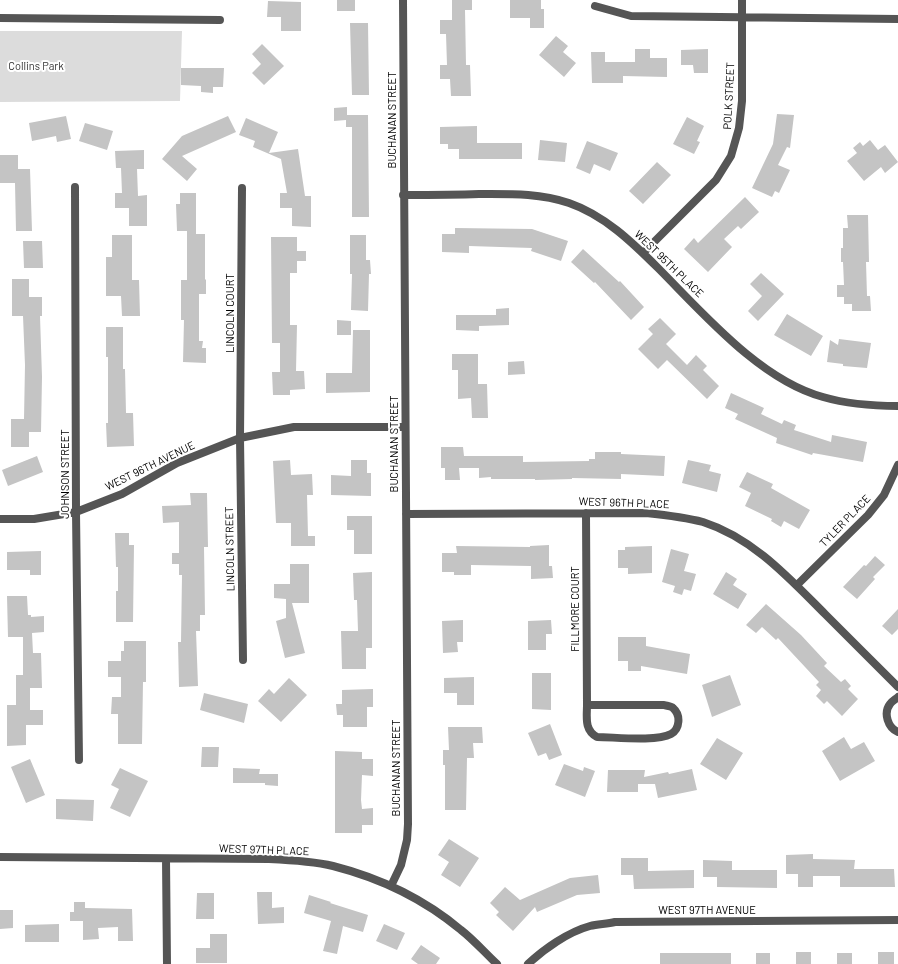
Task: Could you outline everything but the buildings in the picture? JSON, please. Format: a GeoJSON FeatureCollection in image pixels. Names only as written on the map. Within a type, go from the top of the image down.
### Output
{"type":"FeatureCollection","features":[{"type":"Feature","properties":{"kind":"street","name":"BUCHANAN STREET"},"geometry":{"type":"LineString","coordinates":[[391,886],[401,865],[407,840],[408,824],[403,0]]}},
{"type":"Feature","properties":{"kind":"street","name":"POLK STREET"},"geometry":{"type":"LineString","coordinates":[[643,252],[716,180],[732,156],[739,128],[742,101],[742,0]]}},
{"type":"Feature","properties":{"kind":"street"},"geometry":{"type":"LineString","coordinates":[[595,6],[631,16],[898,19]]}},
{"type":"Feature","properties":{"kind":"street"},"geometry":{"type":"LineString","coordinates":[[0,18],[220,20]]}},
{"type":"Feature","properties":{"kind":"street","name":"JOHNSON STREET"},"geometry":{"type":"LineString","coordinates":[[75,187],[76,512],[79,760]]}},
{"type":"Feature","properties":{"kind":"street","name":"LINCOLN COURT"},"geometry":{"type":"LineString","coordinates":[[240,438],[242,188]]}},
{"type":"Feature","properties":{"kind":"street","name":"WEST 95TH PLACE"},"geometry":{"type":"LineString","coordinates":[[403,195],[520,194],[544,197],[569,203],[593,214],[614,227],[643,252],[712,323],[763,368],[794,385],[822,397],[855,404],[898,406]]}},
{"type":"Feature","properties":{"kind":"street","name":"WEST 96TH AVENUE"},"geometry":{"type":"LineString","coordinates":[[0,519],[34,519],[76,512],[122,494],[177,463],[240,438],[294,427],[405,427]]}},
{"type":"Feature","properties":{"kind":"street","name":"LINCOLN STREET"},"geometry":{"type":"LineString","coordinates":[[240,438],[243,660]]}},
{"type":"Feature","properties":{"kind":"street","name":"TYLER PLACE"},"geometry":{"type":"LineString","coordinates":[[797,585],[868,515],[884,495],[898,465]]}},
{"type":"Feature","properties":{"kind":"street","name":"FILLMORE COURT"},"geometry":{"type":"LineString","coordinates":[[586,513],[587,705],[588,726],[591,733],[597,736],[662,738],[672,734],[677,728],[678,713],[672,707],[664,705],[587,705]]}},
{"type":"Feature","properties":{"kind":"street","name":"WEST 96TH PLACE"},"geometry":{"type":"LineString","coordinates":[[406,514],[646,513],[674,516],[703,522],[728,533],[753,548],[797,585],[898,687]]}},
{"type":"Feature","properties":{"kind":"street"},"geometry":{"type":"LineString","coordinates":[[898,697],[890,704],[887,712],[892,730],[898,732]]}},
{"type":"Feature","properties":{"kind":"street","name":"WEST 97TH PLACE"},"geometry":{"type":"LineString","coordinates":[[0,857],[269,859],[301,861],[333,866],[391,886],[425,904],[462,930],[497,964]]}},
{"type":"Feature","properties":{"kind":"street"},"geometry":{"type":"LineString","coordinates":[[166,859],[167,964]]}},
{"type":"Feature","properties":{"kind":"street","name":"WEST 97TH AVENUE"},"geometry":{"type":"LineString","coordinates":[[528,964],[538,955],[564,938],[589,926],[615,922],[898,920]]}},
{"type":"Feature","properties":{"kind":"green space","name":"Collins Park"},"geometry":{"type":"Polygon","coordinates":[[[0,31],[182,31],[180,101],[0,102],[0,31]]]}}]}
